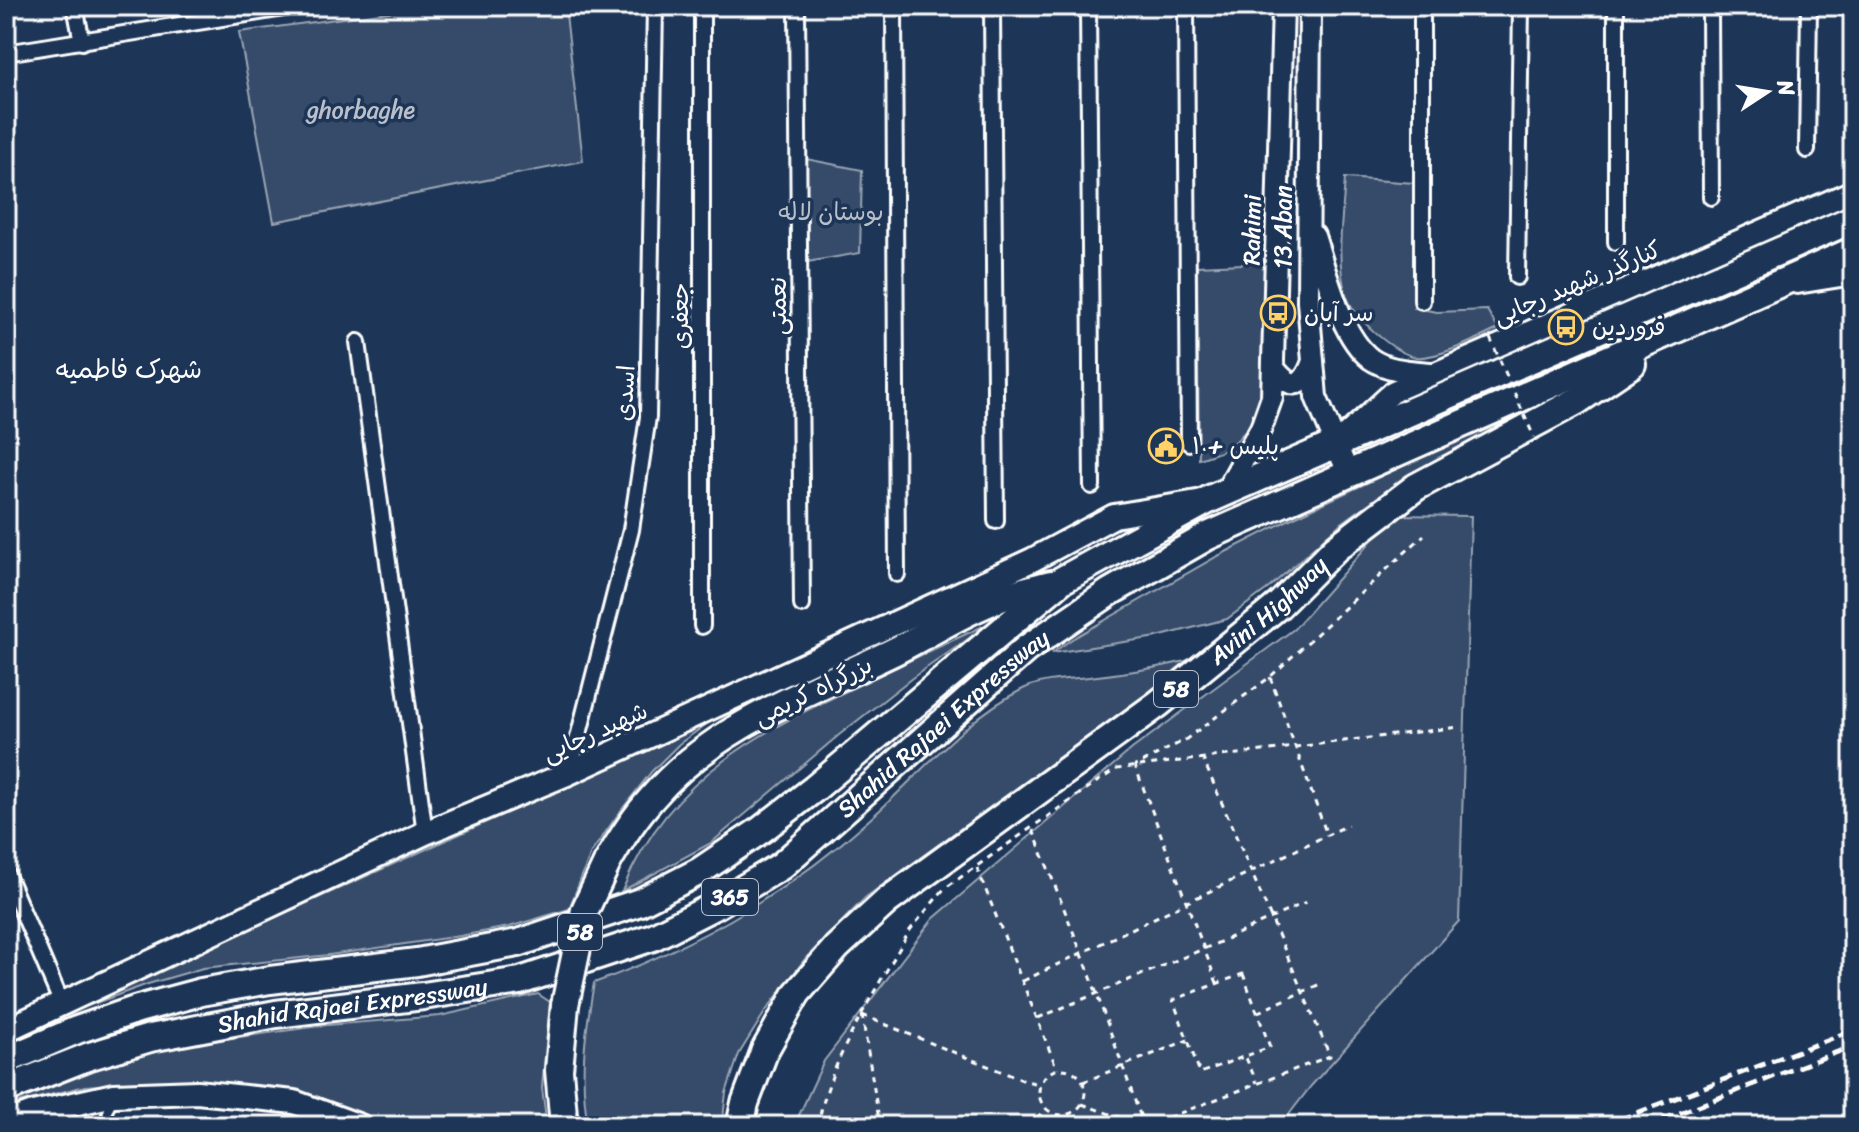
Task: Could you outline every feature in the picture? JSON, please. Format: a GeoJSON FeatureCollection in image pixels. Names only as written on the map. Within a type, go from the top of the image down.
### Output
{"type":"FeatureCollection","features":[{"type":"Feature","properties":{"kind":"highway","name":"Shahid Rajaei Expressway"},"geometry":{"type":"LineString","coordinates":[[6,1060],[89,1026],[201,992],[417,962],[518,943],[640,902],[700,871],[772,822],[1062,580],[1218,496],[1853,219]]}},
{"type":"Feature","properties":{"kind":"highway","name":"Shahid Rajaei Expressway"},"geometry":{"type":"LineString","coordinates":[[6,1089],[87,1057],[150,1038],[276,1014],[520,981],[653,937],[716,905],[781,866],[1026,649],[1110,592],[1208,536],[1853,251]]}},
{"type":"Feature","properties":{"kind":"highway","name":"Avini Highway"},"geometry":{"type":"LineString","coordinates":[[740,1126],[745,1103],[765,1050],[797,993],[837,947],[887,901],[972,855],[1279,605],[1336,548],[1416,487],[1577,401],[1691,325]]}},
{"type":"Feature","properties":{"kind":"highway","name":"بزرگراه کریمی"},"geometry":{"type":"LineString","coordinates":[[564,1126],[559,1070],[565,1005],[585,910],[625,832],[652,797],[683,766],[726,735],[785,703],[997,599],[1062,580]]}},
{"type":"Feature","properties":{"kind":"main road","name":"Rahimi"},"geometry":{"type":"LineString","coordinates":[[1218,496],[1261,428],[1272,397],[1283,6]]}},
{"type":"Feature","properties":{"kind":"main road","name":"13 Aban"},"geometry":{"type":"LineString","coordinates":[[1310,6],[1308,301],[1316,397],[1336,444]]}},
{"type":"Feature","properties":{"kind":"main road","name":"کنارگذر شهید رجایی"},"geometry":{"type":"LineString","coordinates":[[1336,444],[1394,391],[1853,191]]}},
{"type":"Feature","properties":{"kind":"main road"},"geometry":{"type":"LineString","coordinates":[[1309,220],[1339,307],[1354,340],[1372,359],[1400,370],[1435,373]]}},
{"type":"Feature","properties":{"kind":"main road"},"geometry":{"type":"LineString","coordinates":[[1773,288],[1853,274]]}},
{"type":"Feature","properties":{"kind":"main road"},"geometry":{"type":"LineString","coordinates":[[1274,368],[1284,382],[1291,384],[1304,381],[1313,361]]}},
{"type":"Feature","properties":{"kind":"main road"},"geometry":{"type":"LineString","coordinates":[[1336,444],[1349,475]]}},
{"type":"Feature","properties":{"kind":"main road","name":"شهید رجایی"},"geometry":{"type":"LineString","coordinates":[[6,1030],[425,833],[569,773],[1017,567],[1114,516],[1218,496]]}},
{"type":"Feature","properties":{"kind":"main road"},"geometry":{"type":"LineString","coordinates":[[6,1123],[33,1113],[114,1095],[197,1092],[294,1102],[360,1126]]}},
{"type":"Feature","properties":{"kind":"street"},"geometry":{"type":"LineString","coordinates":[[75,6],[82,42]]}},
{"type":"Feature","properties":{"kind":"street"},"geometry":{"type":"LineString","coordinates":[[6,53],[82,42],[238,10],[297,6]]}},
{"type":"Feature","properties":{"kind":"street","name":"اسدی"},"geometry":{"type":"LineString","coordinates":[[569,773],[631,530],[648,417],[655,6]]}},
{"type":"Feature","properties":{"kind":"street","name":"جعفری"},"geometry":{"type":"LineString","coordinates":[[702,6],[702,626]]}},
{"type":"Feature","properties":{"kind":"street","name":"نعمتی"},"geometry":{"type":"LineString","coordinates":[[797,6],[802,605]]}},
{"type":"Feature","properties":{"kind":"street"},"geometry":{"type":"LineString","coordinates":[[894,6],[897,574]]}},
{"type":"Feature","properties":{"kind":"street"},"geometry":{"type":"LineString","coordinates":[[992,6],[996,521]]}},
{"type":"Feature","properties":{"kind":"street"},"geometry":{"type":"LineString","coordinates":[[1088,6],[1092,486]]}},
{"type":"Feature","properties":{"kind":"street"},"geometry":{"type":"LineString","coordinates":[[1186,6],[1189,443]]}},
{"type":"Feature","properties":{"kind":"street"},"geometry":{"type":"LineString","coordinates":[[1422,6],[1422,301]]}},
{"type":"Feature","properties":{"kind":"street"},"geometry":{"type":"LineString","coordinates":[[1517,277],[1521,6]]}},
{"type":"Feature","properties":{"kind":"street"},"geometry":{"type":"LineString","coordinates":[[1616,6],[1616,242]]}},
{"type":"Feature","properties":{"kind":"street"},"geometry":{"type":"LineString","coordinates":[[1710,6],[1711,197]]}},
{"type":"Feature","properties":{"kind":"street"},"geometry":{"type":"LineString","coordinates":[[1807,150],[1809,6]]}},
{"type":"Feature","properties":{"kind":"street"},"geometry":{"type":"LineString","coordinates":[[358,342],[425,833]]}},
{"type":"Feature","properties":{"kind":"street"},"geometry":{"type":"LineString","coordinates":[[6,873],[62,1004]]}},
{"type":"Feature","properties":{"kind":"lane"},"geometry":{"type":"LineString","coordinates":[[102,1126],[114,1095]]}},
{"type":"Feature","properties":{"kind":"path"},"geometry":{"type":"LineString","coordinates":[[1490,338],[1534,437]]}},
{"type":"Feature","properties":{"kind":"path"},"geometry":{"type":"LineString","coordinates":[[1135,766],[1185,740],[1270,677],[1424,535]]}},
{"type":"Feature","properties":{"kind":"path"},"geometry":{"type":"LineString","coordinates":[[1270,677],[1327,835]]}},
{"type":"Feature","properties":{"kind":"path"},"geometry":{"type":"LineString","coordinates":[[818,1126],[828,1085],[862,1015],[910,930],[972,855],[1033,830],[1117,769],[1459,727]]}},
{"type":"Feature","properties":{"kind":"path"},"geometry":{"type":"LineString","coordinates":[[1081,1104],[1144,1126],[1330,1056],[1203,759]]}},
{"type":"Feature","properties":{"kind":"path"},"geometry":{"type":"LineString","coordinates":[[1135,766],[1217,983]]}},
{"type":"Feature","properties":{"kind":"path"},"geometry":{"type":"LineString","coordinates":[[1023,981],[1348,825]]}},
{"type":"Feature","properties":{"kind":"path"},"geometry":{"type":"LineString","coordinates":[[1033,830],[1097,993],[1144,1126]]}},
{"type":"Feature","properties":{"kind":"path"},"geometry":{"type":"LineString","coordinates":[[972,855],[1057,1069]]}},
{"type":"Feature","properties":{"kind":"path"},"geometry":{"type":"LineString","coordinates":[[1038,1018],[1306,902]]}},
{"type":"Feature","properties":{"kind":"path"},"geometry":{"type":"LineString","coordinates":[[1243,974],[1270,1047],[1200,1073],[1173,1000],[1217,983],[1243,974]]}},
{"type":"Feature","properties":{"kind":"path"},"geometry":{"type":"LineString","coordinates":[[1257,1012],[1320,984]]}},
{"type":"Feature","properties":{"kind":"path"},"geometry":{"type":"LineString","coordinates":[[862,1015],[1025,1081],[1040,1084]]}},
{"type":"Feature","properties":{"kind":"path"},"geometry":{"type":"LineString","coordinates":[[862,1015],[880,1126]]}},
{"type":"Feature","properties":{"kind":"path"},"geometry":{"type":"LineString","coordinates":[[1083,1082],[1188,1040]]}},
{"type":"Feature","properties":{"kind":"path"},"geometry":{"type":"LineString","coordinates":[[1245,1057],[1257,1083]]}},
{"type":"Feature","properties":{"kind":"path"},"geometry":{"type":"LineString","coordinates":[[1057,1069],[1072,1071],[1083,1082],[1084,1097],[1070,1114],[1055,1114],[1046,1109],[1040,1099],[1040,1084],[1049,1072],[1057,1069]]}},
{"type":"Feature","properties":{"kind":"path"},"geometry":{"type":"LineString","coordinates":[[1028,1126],[1046,1109]]}},
{"type":"Feature","properties":{"kind":"green space","name":"ghorbaghe"},"geometry":{"type":"Polygon","coordinates":[[[433,6],[565,6],[583,161],[274,222],[239,32],[433,6]]]}},
{"type":"Feature","properties":{"kind":"green space","name":"بوستان لاله"},"geometry":{"type":"Polygon","coordinates":[[[801,158],[862,170],[860,253],[801,263],[801,158]]]}},
{"type":"Feature","properties":{"kind":"green space"},"geometry":{"type":"Polygon","coordinates":[[[1345,178],[1414,183],[1414,308],[1437,312],[1487,310],[1498,329],[1447,351],[1417,357],[1386,342],[1365,323],[1346,294],[1341,266],[1345,178]]]}},
{"type":"Feature","properties":{"kind":"green space"},"geometry":{"type":"Polygon","coordinates":[[[1266,263],[1265,379],[1259,416],[1229,449],[1199,459],[1197,266],[1266,263]]]}},
{"type":"Feature","properties":{"kind":"green space"},"geometry":{"type":"Polygon","coordinates":[[[1499,421],[1504,426],[1436,460],[1339,525],[1270,587],[1227,619],[1157,637],[1052,653],[1216,557],[1499,421]]]}},
{"type":"Feature","properties":{"kind":"green space"},"geometry":{"type":"Polygon","coordinates":[[[1394,515],[1471,516],[1459,921],[1311,1086],[1280,1126],[794,1126],[824,1061],[933,919],[1132,749],[1294,629],[1394,515]]]}},
{"type":"Feature","properties":{"kind":"green space"},"geometry":{"type":"Polygon","coordinates":[[[994,621],[912,678],[839,735],[711,843],[622,891],[642,850],[666,816],[693,786],[724,760],[794,717],[994,621]]]}},
{"type":"Feature","properties":{"kind":"green space"},"geometry":{"type":"Polygon","coordinates":[[[1196,658],[866,897],[805,959],[765,1012],[739,1054],[726,1093],[722,1126],[588,1126],[584,1054],[594,983],[705,934],[774,893],[839,846],[961,732],[1001,701],[1023,689],[1047,681],[1143,670],[1196,658]]]}},
{"type":"Feature","properties":{"kind":"green space"},"geometry":{"type":"Polygon","coordinates":[[[725,711],[679,744],[652,771],[591,853],[569,909],[509,927],[460,936],[329,955],[203,968],[148,984],[41,1023],[582,779],[725,711]]]}},
{"type":"Feature","properties":{"kind":"green space"},"geometry":{"type":"Polygon","coordinates":[[[538,994],[550,1002],[542,1088],[547,1126],[381,1126],[321,1104],[204,1083],[150,1081],[85,1086],[6,1106],[6,1097],[76,1070],[182,1045],[327,1025],[440,1016],[538,994]]]}},
{"type":"Feature","properties":{"kind":"green space"},"geometry":{"type":"Polygon","coordinates":[[[206,1117],[270,1126],[210,1126],[206,1117]]]}},
{"type":"Feature","properties":{"kind":"railway"},"geometry":{"type":"LineString","coordinates":[[1603,1126],[1853,1030]]}},
{"type":"Feature","properties":{"kind":"railway"},"geometry":{"type":"LineString","coordinates":[[1646,1126],[1853,1046]]}},
{"type":"Feature","properties":{"kind":"railway"},"geometry":{"type":"LineString","coordinates":[[1833,1126],[1853,1118]]}},
{"type":"Feature","properties":{"kind":"place","name":"سر آبان"},"geometry":{"type":"Point","coordinates":[1278,313]}},
{"type":"Feature","properties":{"kind":"place","name":"فروردین"},"geometry":{"type":"Point","coordinates":[1566,327]}},
{"type":"Feature","properties":{"kind":"place","name":"پلیس +۱۰"},"geometry":{"type":"Point","coordinates":[1166,446]}},
{"type":"Feature","properties":{"kind":"district","name":"شهرک فاطمیه"},"geometry":{"type":"Point","coordinates":[129,369]}}]}
